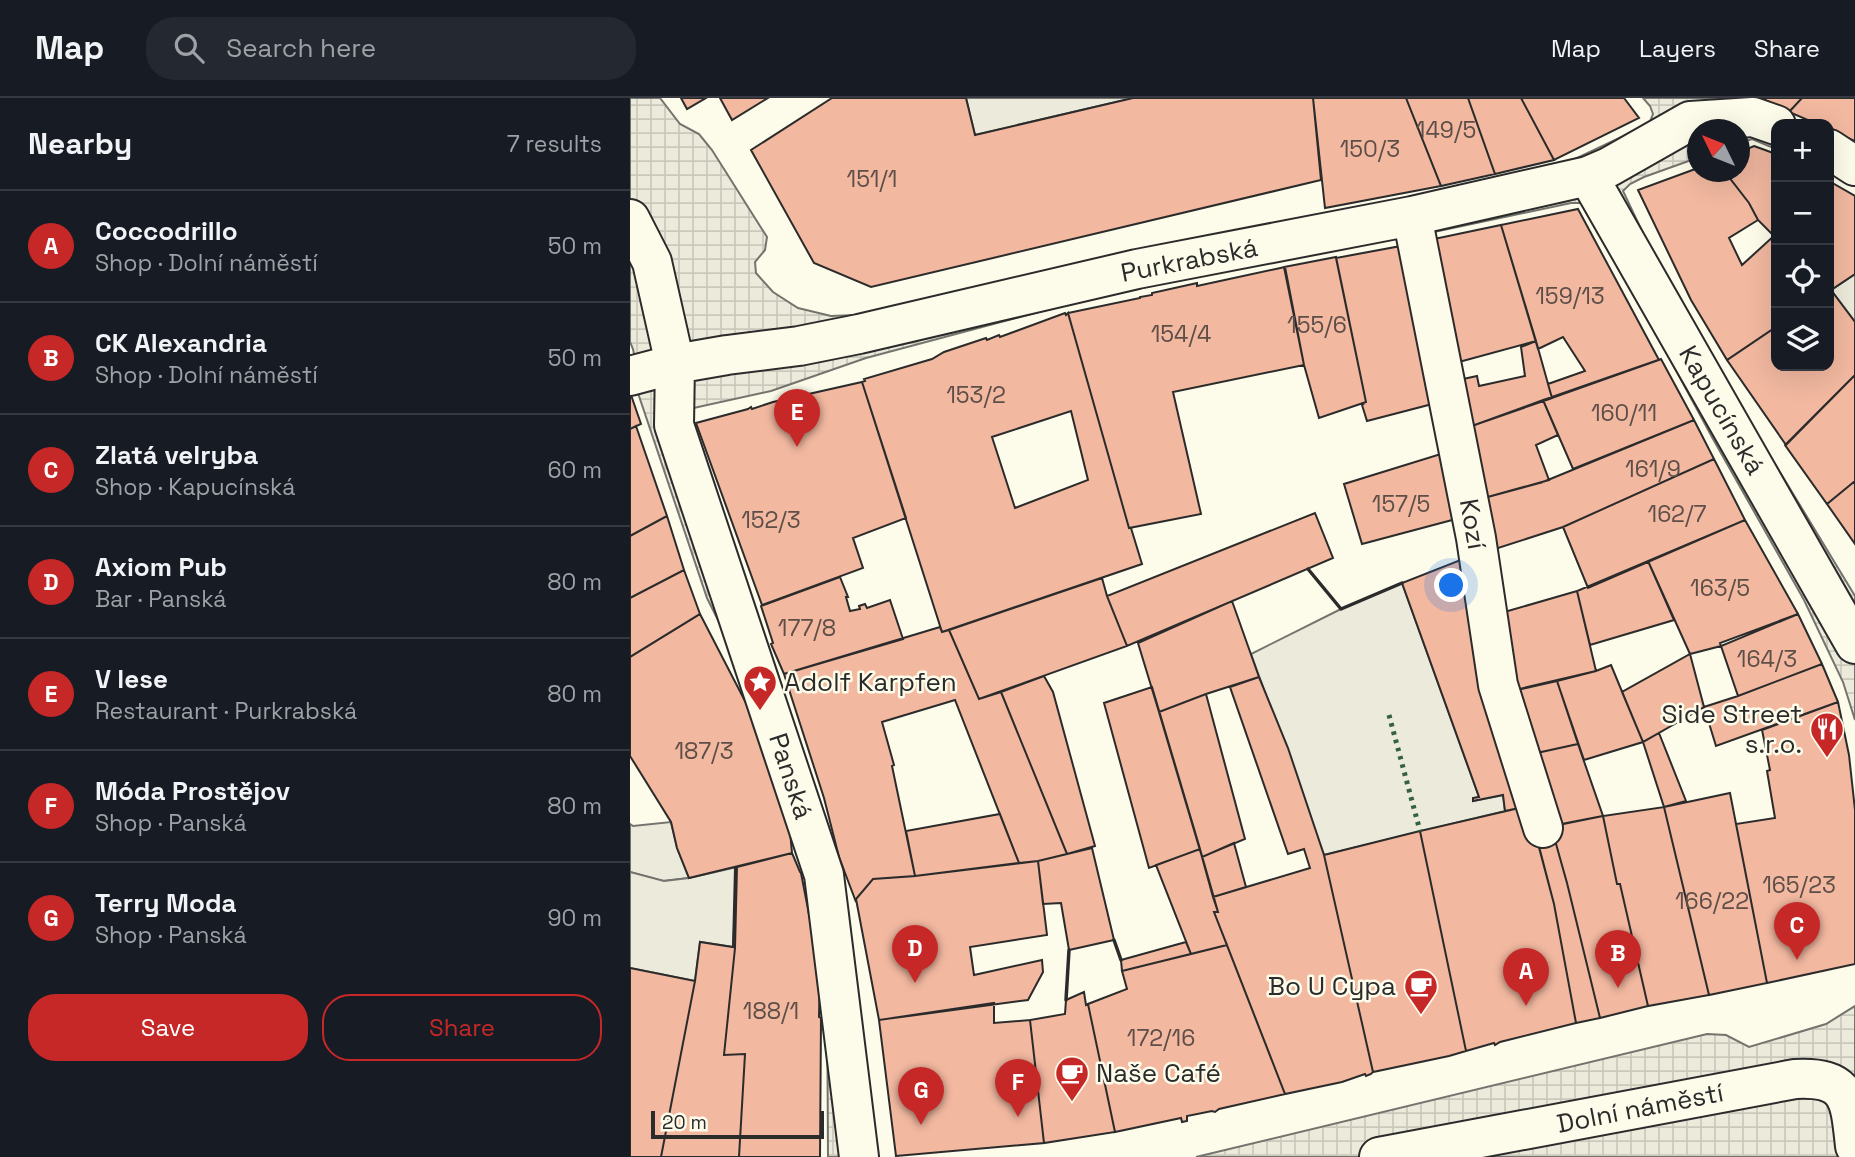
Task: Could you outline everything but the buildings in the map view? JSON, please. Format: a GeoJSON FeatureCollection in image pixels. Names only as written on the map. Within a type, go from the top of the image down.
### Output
{"type":"FeatureCollection","features":[{"type":"Feature","properties":{"kind":"street"},"geometry":{"type":"LineString","coordinates":[[1684,106],[1753,117],[1771,123]]}},
{"type":"Feature","properties":{"kind":"street","name":"Purkrabská"},"geometry":{"type":"LineString","coordinates":[[630,376],[675,364],[799,346],[859,334],[1137,269],[1412,216],[1588,176],[1609,167],[1684,106]]}},
{"type":"Feature","properties":{"kind":"street"},"geometry":{"type":"LineString","coordinates":[[1834,152],[1855,166]]}},
{"type":"Feature","properties":{"kind":"street","name":"Kapucínská"},"geometry":{"type":"LineString","coordinates":[[1588,176],[1855,644]]}},
{"type":"Feature","properties":{"kind":"street","name":"Kozí"},"geometry":{"type":"LineString","coordinates":[[1412,216],[1476,538],[1498,685],[1543,828]]}},
{"type":"Feature","properties":{"kind":"street","name":"Panská"},"geometry":{"type":"LineString","coordinates":[[630,219],[652,261],[675,364],[674,425],[824,876],[859,1157]]}},
{"type":"Feature","properties":{"kind":"street","name":"Dolní náměstí"},"geometry":{"type":"LineString","coordinates":[[1379,1157],[1796,1079],[1814,1078],[1826,1081],[1846,1074],[1855,1146]]}},
{"type":"Feature","properties":{"kind":"shaded area"},"geometry":{"type":"Polygon","coordinates":[[[630,98],[660,98],[680,124],[699,134],[712,150],[767,237],[765,250],[755,262],[756,273],[773,292],[798,308],[831,316],[879,314],[1302,220],[1558,167],[1649,124],[1653,114],[1643,98],[1741,98],[1787,119],[1771,119],[1771,147],[1750,140],[1750,119],[1687,119],[1687,162],[1644,177],[1623,191],[1661,271],[1855,596],[1855,720],[1843,682],[1804,600],[1713,439],[1589,209],[1582,203],[1571,203],[1434,232],[1402,234],[1309,250],[1054,308],[866,358],[771,391],[689,409],[748,609],[878,1157],[828,1157],[827,974],[810,879],[730,644],[707,598],[638,393],[638,373],[630,342],[630,98]]]}},
{"type":"Feature","properties":{"kind":"shaded area"},"geometry":{"type":"Polygon","coordinates":[[[966,98],[1133,98],[975,135],[966,98]]]}},
{"type":"Feature","properties":{"kind":"shaded area"},"geometry":{"type":"Polygon","coordinates":[[[1855,274],[1855,322],[1834,294],[1834,288],[1855,274]]]}},
{"type":"Feature","properties":{"kind":"shaded area"},"geometry":{"type":"Polygon","coordinates":[[[1402,583],[1479,797],[1473,798],[1473,801],[1503,795],[1505,811],[1324,855],[1251,654],[1341,609],[1402,583]]]}},
{"type":"Feature","properties":{"kind":"shaded area"},"geometry":{"type":"Polygon","coordinates":[[[671,822],[677,848],[689,878],[663,881],[630,872],[630,824],[633,826],[671,822]]]}},
{"type":"Feature","properties":{"kind":"shaded area"},"geometry":{"type":"Polygon","coordinates":[[[737,867],[733,947],[700,942],[695,981],[630,968],[630,872],[664,881],[737,867]]]}},
{"type":"Feature","properties":{"kind":"shaded area"},"geometry":{"type":"Polygon","coordinates":[[[1855,1006],[1855,1157],[1196,1157],[1707,1034],[1726,1035],[1749,1047],[1826,1024],[1855,1006]]]}},
{"type":"Feature","properties":{"kind":"hedge"},"geometry":{"type":"LineString","coordinates":[[1389,715],[1420,831]]}},
{"type":"Feature","properties":{"kind":"wall"},"geometry":{"type":"LineString","coordinates":[[1308,569],[1341,609],[1402,583]]}},
{"type":"Feature","properties":{"kind":"wall"},"geometry":{"type":"LineString","coordinates":[[1114,940],[1121,960]]}},
{"type":"Feature","properties":{"kind":"wall"},"geometry":{"type":"LineString","coordinates":[[1066,1000],[1069,950]]}},
{"type":"Feature","properties":{"kind":"place","name":"V lese"},"geometry":{"type":"Point","coordinates":[797,447]}},
{"type":"Feature","properties":{"kind":"place","name":"Adolf Karpfen"},"geometry":{"type":"Point","coordinates":[760,712]}},
{"type":"Feature","properties":{"kind":"place","name":"Side Street s.r.o."},"geometry":{"type":"Point","coordinates":[1827,759]}},
{"type":"Feature","properties":{"kind":"place","name":"Zlatá velryba"},"geometry":{"type":"Point","coordinates":[1797,960]}},
{"type":"Feature","properties":{"kind":"place","name":"Axiom Pub"},"geometry":{"type":"Point","coordinates":[915,983]}},
{"type":"Feature","properties":{"kind":"place","name":"CK Alexandria"},"geometry":{"type":"Point","coordinates":[1618,988]}},
{"type":"Feature","properties":{"kind":"place","name":"Coccodrillo"},"geometry":{"type":"Point","coordinates":[1526,1006]}},
{"type":"Feature","properties":{"kind":"place","name":"Bo U Cypa"},"geometry":{"type":"Point","coordinates":[1421,1016]}},
{"type":"Feature","properties":{"kind":"place","name":"Naše Café"},"geometry":{"type":"Point","coordinates":[1072,1103]}},
{"type":"Feature","properties":{"kind":"place","name":"Móda Prostějov"},"geometry":{"type":"Point","coordinates":[1018,1117]}},
{"type":"Feature","properties":{"kind":"place","name":"Terry Moda"},"geometry":{"type":"Point","coordinates":[921,1125]}}]}
